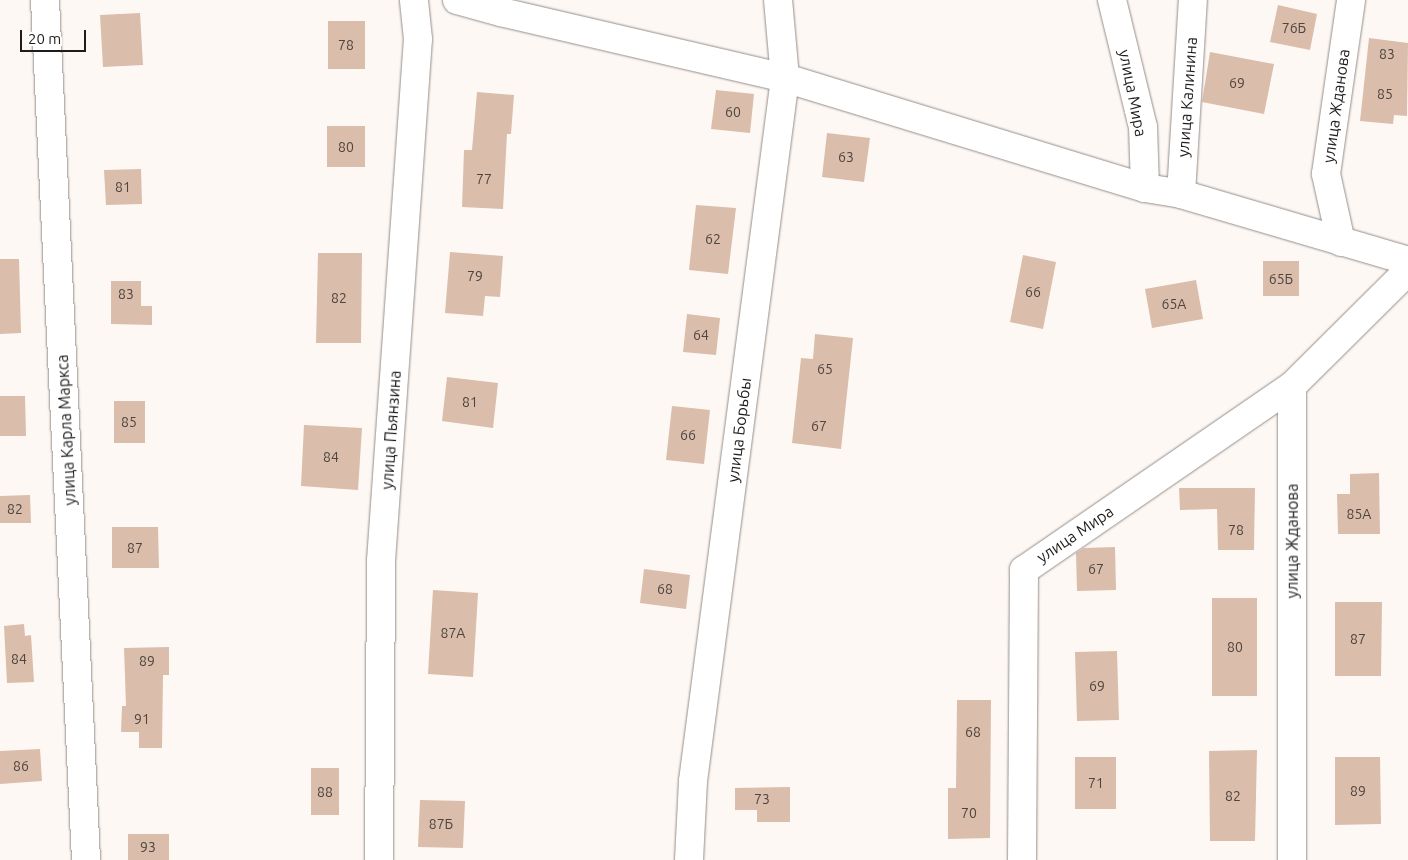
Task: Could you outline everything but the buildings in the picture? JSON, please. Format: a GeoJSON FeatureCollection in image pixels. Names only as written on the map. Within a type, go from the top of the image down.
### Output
{"type":"FeatureCollection","features":[{"type":"Feature","properties":{"kind":"street","name":"улица Карла Маркса"},"geometry":{"type":"LineString","coordinates":[[45,0],[86,860]]}},
{"type":"Feature","properties":{"kind":"street","name":"улица Пьянзина"},"geometry":{"type":"LineString","coordinates":[[380,860],[381,561],[418,39],[414,0]]}},
{"type":"Feature","properties":{"kind":"street"},"geometry":{"type":"LineString","coordinates":[[457,0],[785,78],[1145,188],[1181,194],[1408,261]]}},
{"type":"Feature","properties":{"kind":"street","name":"улица Борьбы"},"geometry":{"type":"LineString","coordinates":[[689,860],[693,781],[785,78],[778,0]]}},
{"type":"Feature","properties":{"kind":"street","name":"улица Мира"},"geometry":{"type":"LineString","coordinates":[[1112,0],[1143,127],[1145,188]]}},
{"type":"Feature","properties":{"kind":"street","name":"улица Калинина"},"geometry":{"type":"LineString","coordinates":[[1181,194],[1193,0]]}},
{"type":"Feature","properties":{"kind":"street","name":"улица Жданова"},"geometry":{"type":"LineString","coordinates":[[1341,242],[1326,174],[1351,0]]}},
{"type":"Feature","properties":{"kind":"street"},"geometry":{"type":"LineString","coordinates":[[1292,386],[1408,271]]}},
{"type":"Feature","properties":{"kind":"street","name":"улица Мира"},"geometry":{"type":"LineString","coordinates":[[1022,860],[1024,570],[1292,386]]}},
{"type":"Feature","properties":{"kind":"street","name":"улица Жданова"},"geometry":{"type":"LineString","coordinates":[[1292,386],[1292,860]]}}]}
